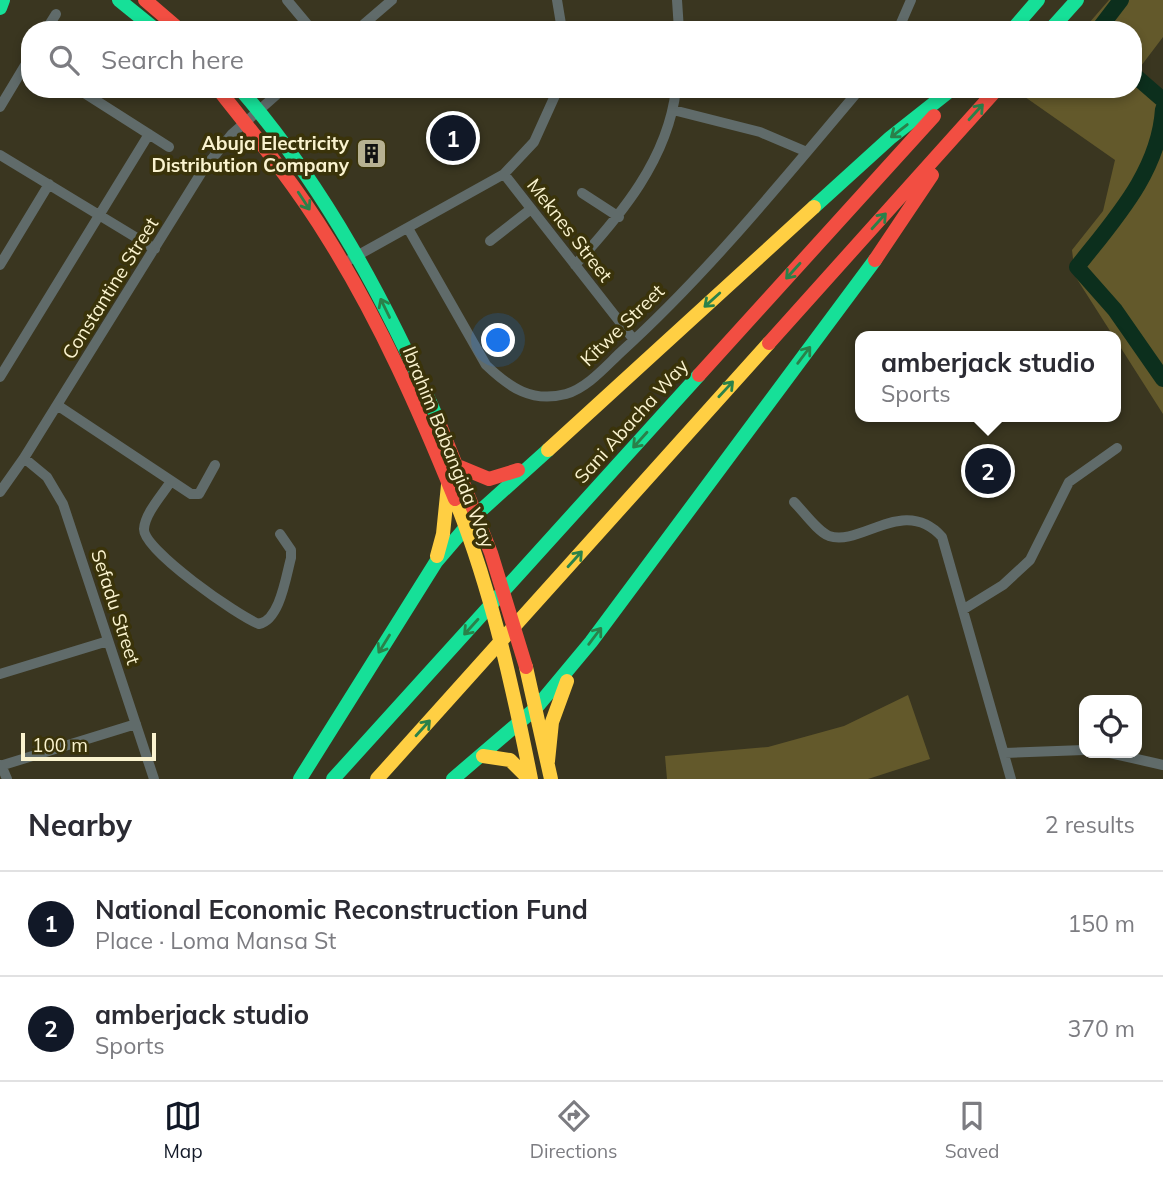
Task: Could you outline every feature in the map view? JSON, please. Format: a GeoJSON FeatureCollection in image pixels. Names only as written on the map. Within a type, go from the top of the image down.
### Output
{"type":"FeatureCollection","features":[{"type":"Feature","properties":{"kind":"main road"},"geometry":{"type":"LineString","coordinates":[[0,8],[3,0]]}},
{"type":"Feature","properties":{"kind":"main road"},"geometry":{"type":"LineString","coordinates":[[118,0],[145,21]]}},
{"type":"Feature","properties":{"kind":"main road"},"geometry":{"type":"LineString","coordinates":[[145,0],[170,21]]}},
{"type":"Feature","properties":{"kind":"main road"},"geometry":{"type":"LineString","coordinates":[[1020,21],[1038,0]]}},
{"type":"Feature","properties":{"kind":"main road"},"geometry":{"type":"LineString","coordinates":[[1059,21],[1077,0]]}},
{"type":"Feature","properties":{"kind":"main road","name":"Ibrahim Babangida Way"},"geometry":{"type":"LineString","coordinates":[[226,98],[303,198],[344,263],[395,362],[448,485],[475,560],[510,673],[522,721],[530,779]]}},
{"type":"Feature","properties":{"kind":"main road","name":"Ibrahim Babangida Way"},"geometry":{"type":"LineString","coordinates":[[248,98],[320,192],[359,255],[460,467],[491,549],[526,666],[551,779]]}},
{"type":"Feature","properties":{"kind":"main road"},"geometry":{"type":"LineString","coordinates":[[300,779],[436,562],[478,513],[890,138],[941,98]]}},
{"type":"Feature","properties":{"kind":"main road","name":"Sani Abacha Way"},"geometry":{"type":"LineString","coordinates":[[333,779],[950,98]]}},
{"type":"Feature","properties":{"kind":"main road"},"geometry":{"type":"LineString","coordinates":[[377,779],[989,98]]}},
{"type":"Feature","properties":{"kind":"main road"},"geometry":{"type":"LineString","coordinates":[[453,779],[536,708],[579,657],[906,218],[956,135]]}},
{"type":"Feature","properties":{"kind":"main road"},"geometry":{"type":"LineString","coordinates":[[460,467],[489,479],[526,467]]}},
{"type":"Feature","properties":{"kind":"main road"},"geometry":{"type":"LineString","coordinates":[[436,562],[443,534],[448,485]]}},
{"type":"Feature","properties":{"kind":"main road"},"geometry":{"type":"LineString","coordinates":[[548,761],[559,697],[579,657]]}},
{"type":"Feature","properties":{"kind":"main road"},"geometry":{"type":"LineString","coordinates":[[483,756],[503,755],[512,759],[530,779]]}},
{"type":"Feature","properties":{"kind":"street"},"geometry":{"type":"LineString","coordinates":[[287,0],[304,21]]}},
{"type":"Feature","properties":{"kind":"street"},"geometry":{"type":"LineString","coordinates":[[368,21],[392,0]]}},
{"type":"Feature","properties":{"kind":"street"},"geometry":{"type":"LineString","coordinates":[[557,0],[560,21]]}},
{"type":"Feature","properties":{"kind":"street"},"geometry":{"type":"LineString","coordinates":[[679,0],[679,21]]}},
{"type":"Feature","properties":{"kind":"street"},"geometry":{"type":"LineString","coordinates":[[902,21],[911,0]]}},
{"type":"Feature","properties":{"kind":"street"},"geometry":{"type":"LineString","coordinates":[[52,21],[56,14]]}},
{"type":"Feature","properties":{"kind":"street"},"geometry":{"type":"LineString","coordinates":[[0,107],[21,72]]}},
{"type":"Feature","properties":{"kind":"street"},"geometry":{"type":"LineString","coordinates":[[92,98],[169,147]]}},
{"type":"Feature","properties":{"kind":"street","name":"Constantine Street"},"geometry":{"type":"LineString","coordinates":[[0,492],[212,157],[272,98]]}},
{"type":"Feature","properties":{"kind":"street"},"geometry":{"type":"LineString","coordinates":[[344,263],[409,230],[504,174],[534,142],[554,98]]}},
{"type":"Feature","properties":{"kind":"street"},"geometry":{"type":"LineString","coordinates":[[575,265],[619,217],[653,161],[673,110],[675,98]]}},
{"type":"Feature","properties":{"kind":"street","name":"Kitwe Street"},"geometry":{"type":"LineString","coordinates":[[409,230],[486,365],[504,382],[522,393],[544,398],[569,393],[591,379],[634,340],[807,152],[852,98]]}},
{"type":"Feature","properties":{"kind":"street"},"geometry":{"type":"LineString","coordinates":[[673,110],[760,132],[807,152]]}},
{"type":"Feature","properties":{"kind":"street"},"geometry":{"type":"LineString","coordinates":[[0,377],[149,134]]}},
{"type":"Feature","properties":{"kind":"street"},"geometry":{"type":"LineString","coordinates":[[0,155],[155,248]]}},
{"type":"Feature","properties":{"kind":"street","name":"Meknes Street"},"geometry":{"type":"LineString","coordinates":[[504,174],[634,340]]}},
{"type":"Feature","properties":{"kind":"street"},"geometry":{"type":"LineString","coordinates":[[0,265],[49,184]]}},
{"type":"Feature","properties":{"kind":"street"},"geometry":{"type":"LineString","coordinates":[[582,193],[619,217]]}},
{"type":"Feature","properties":{"kind":"street"},"geometry":{"type":"LineString","coordinates":[[489,241],[531,209]]}},
{"type":"Feature","properties":{"kind":"street"},"geometry":{"type":"LineString","coordinates":[[57,405],[191,494],[199,494],[215,465]]}},
{"type":"Feature","properties":{"kind":"street"},"geometry":{"type":"LineString","coordinates":[[964,609],[1003,585],[1030,560],[1069,482],[1117,448]]}},
{"type":"Feature","properties":{"kind":"street","name":"Sefadu Street"},"geometry":{"type":"LineString","coordinates":[[24,458],[47,477],[63,504],[154,779]]}},
{"type":"Feature","properties":{"kind":"street"},"geometry":{"type":"LineString","coordinates":[[171,481],[146,522],[145,535],[150,544],[185,574],[259,624],[268,620],[275,609],[291,558],[291,550],[280,534]]}},
{"type":"Feature","properties":{"kind":"street"},"geometry":{"type":"LineString","coordinates":[[794,502],[827,535],[834,537],[916,520],[933,526],[947,548],[1011,779]]}},
{"type":"Feature","properties":{"kind":"street"},"geometry":{"type":"LineString","coordinates":[[0,674],[108,640]]}},
{"type":"Feature","properties":{"kind":"street"},"geometry":{"type":"LineString","coordinates":[[6,779],[1,766],[136,724]]}},
{"type":"Feature","properties":{"kind":"street"},"geometry":{"type":"LineString","coordinates":[[1005,753],[1079,750]]}},
{"type":"Feature","properties":{"kind":"street"},"geometry":{"type":"LineString","coordinates":[[1132,758],[1163,765]]}},
{"type":"Feature","properties":{"kind":"shaded area"},"geometry":{"type":"Polygon","coordinates":[[[1109,0],[1163,0],[1163,37],[1142,65],[1142,21],[1091,21],[1109,0]]]}},
{"type":"Feature","properties":{"kind":"shaded area"},"geometry":{"type":"Polygon","coordinates":[[[1142,74],[1163,95],[1163,414],[1121,348],[1121,331],[1110,331],[1075,276],[1072,250],[1103,211],[1115,160],[1026,98],[1142,98],[1142,74]]]}},
{"type":"Feature","properties":{"kind":"shaded area"},"geometry":{"type":"Polygon","coordinates":[[[908,695],[930,759],[868,779],[667,779],[665,756],[768,747],[844,726],[908,695]]]}},
{"type":"Feature","properties":{"kind":"waterway"},"geometry":{"type":"LineString","coordinates":[[1105,21],[1121,0]]}},
{"type":"Feature","properties":{"kind":"waterway"},"geometry":{"type":"LineString","coordinates":[[1142,82],[1163,100]]}},
{"type":"Feature","properties":{"kind":"waterway"},"geometry":{"type":"LineString","coordinates":[[1163,109],[1160,132],[1144,174],[1119,213],[1077,267],[1115,310],[1163,379]]}},
{"type":"Feature","properties":{"kind":"traffic: fast"},"geometry":{"type":"LineString","coordinates":[[0,8],[3,0]]}},
{"type":"Feature","properties":{"kind":"traffic: fast"},"geometry":{"type":"LineString","coordinates":[[119,0],[145,21]]}},
{"type":"Feature","properties":{"kind":"traffic: fast"},"geometry":{"type":"LineString","coordinates":[[1020,21],[1038,0]]}},
{"type":"Feature","properties":{"kind":"traffic: fast"},"geometry":{"type":"LineString","coordinates":[[1058,21],[1077,0]]}},
{"type":"Feature","properties":{"kind":"traffic: fast"},"geometry":{"type":"LineString","coordinates":[[247,98],[299,165],[351,247],[397,332],[438,420]]}},
{"type":"Feature","properties":{"kind":"traffic: fast"},"geometry":{"type":"LineString","coordinates":[[814,207],[890,138],[941,98]]}},
{"type":"Feature","properties":{"kind":"traffic: fast"},"geometry":{"type":"LineString","coordinates":[[453,779],[536,708],[591,642],[875,260]]}},
{"type":"Feature","properties":{"kind":"traffic: fast"},"geometry":{"type":"LineString","coordinates":[[333,779],[699,375]]}},
{"type":"Feature","properties":{"kind":"traffic: fast"},"geometry":{"type":"LineString","coordinates":[[300,779],[436,562],[478,513],[548,450]]}},
{"type":"Feature","properties":{"kind":"traffic: slow"},"geometry":{"type":"LineString","coordinates":[[548,450],[814,207]]}},
{"type":"Feature","properties":{"kind":"traffic: slow"},"geometry":{"type":"LineString","coordinates":[[377,779],[769,343]]}},
{"type":"Feature","properties":{"kind":"traffic: slow"},"geometry":{"type":"LineString","coordinates":[[437,556],[443,534],[448,485]]}},
{"type":"Feature","properties":{"kind":"traffic: slow"},"geometry":{"type":"LineString","coordinates":[[455,499],[479,567],[499,637],[531,779]]}},
{"type":"Feature","properties":{"kind":"traffic: slow"},"geometry":{"type":"LineString","coordinates":[[526,667],[551,779]]}},
{"type":"Feature","properties":{"kind":"traffic: slow"},"geometry":{"type":"LineString","coordinates":[[548,761],[552,722],[567,681]]}},
{"type":"Feature","properties":{"kind":"traffic: slow"},"geometry":{"type":"LineString","coordinates":[[483,756],[510,760],[529,779]]}},
{"type":"Feature","properties":{"kind":"traffic: jam"},"geometry":{"type":"LineString","coordinates":[[145,0],[170,21]]}},
{"type":"Feature","properties":{"kind":"traffic: jam"},"geometry":{"type":"LineString","coordinates":[[225,98],[290,181],[348,271],[398,367],[455,499]]}},
{"type":"Feature","properties":{"kind":"traffic: jam"},"geometry":{"type":"LineString","coordinates":[[769,343],[989,98]]}},
{"type":"Feature","properties":{"kind":"traffic: jam"},"geometry":{"type":"LineString","coordinates":[[699,375],[934,116]]}},
{"type":"Feature","properties":{"kind":"traffic: jam"},"geometry":{"type":"LineString","coordinates":[[875,260],[932,175]]}},
{"type":"Feature","properties":{"kind":"traffic: jam"},"geometry":{"type":"LineString","coordinates":[[438,420],[491,553],[526,667]]}},
{"type":"Feature","properties":{"kind":"traffic: jam"},"geometry":{"type":"LineString","coordinates":[[460,467],[489,479],[518,470]]}},
{"type":"Feature","properties":{"kind":"place","name":"National Economic Reconstruction Fund"},"geometry":{"type":"Point","coordinates":[453,138]}},
{"type":"Feature","properties":{"kind":"place","name":"Abuja Electricity Distribution Company"},"geometry":{"type":"Point","coordinates":[372,154]}},
{"type":"Feature","properties":{"kind":"place","name":"amberjack studio"},"geometry":{"type":"Point","coordinates":[988,471]}}]}
